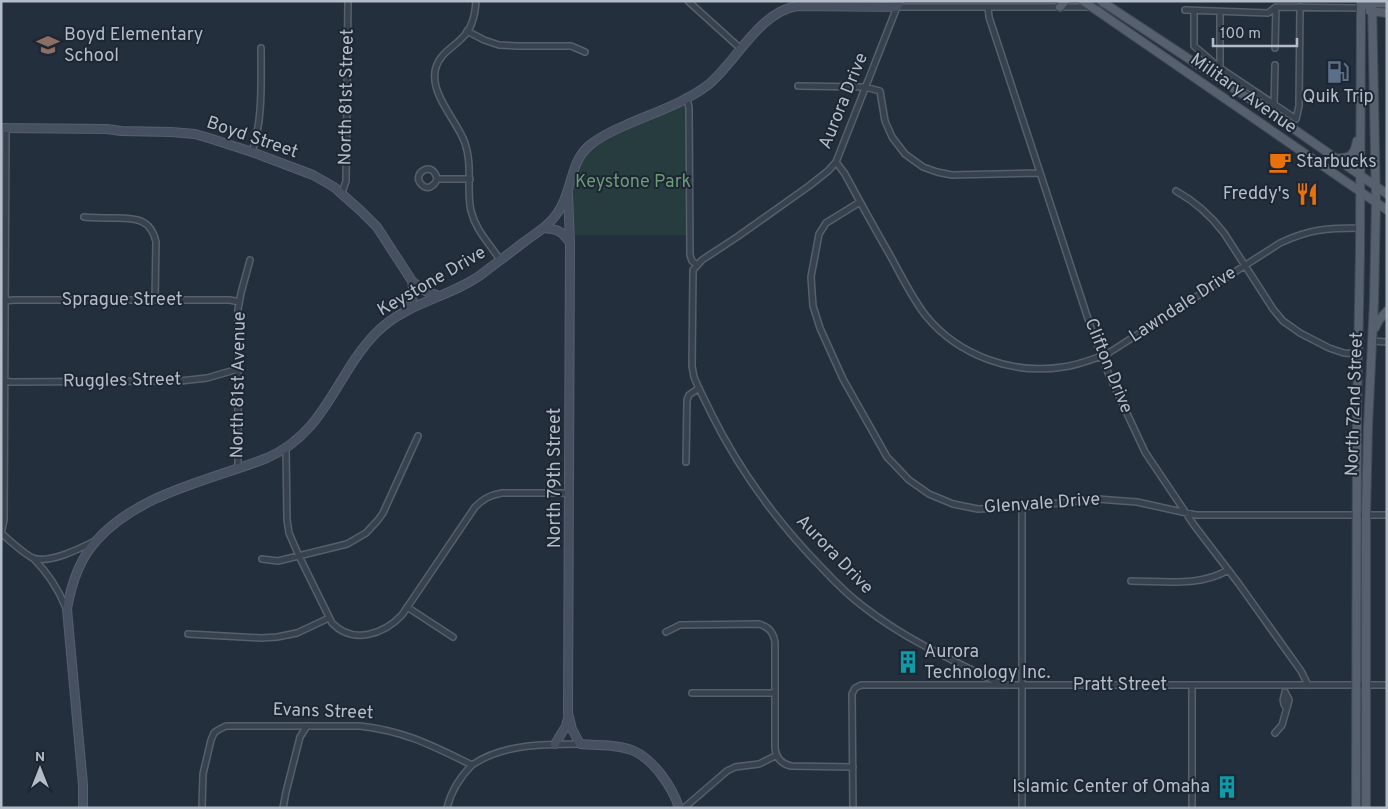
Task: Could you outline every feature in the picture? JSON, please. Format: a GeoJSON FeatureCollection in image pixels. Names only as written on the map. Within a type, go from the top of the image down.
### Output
{"type":"FeatureCollection","features":[{"type":"Feature","properties":{"kind":"main road","name":"Military Avenue"},"geometry":{"type":"LineString","coordinates":[[1083,1],[1387,210]]}},
{"type":"Feature","properties":{"kind":"main road","name":"Military Avenue"},"geometry":{"type":"LineString","coordinates":[[1102,1],[1268,111],[1387,194]]}},
{"type":"Feature","properties":{"kind":"main road"},"geometry":{"type":"LineString","coordinates":[[1361,4],[1372,2],[1387,3]]}},
{"type":"Feature","properties":{"kind":"main road","name":"North 72nd Street"},"geometry":{"type":"LineString","coordinates":[[1366,808],[1366,515],[1376,202],[1372,2]]}},
{"type":"Feature","properties":{"kind":"main road"},"geometry":{"type":"LineString","coordinates":[[1361,4],[1373,12],[1387,13]]}},
{"type":"Feature","properties":{"kind":"main road","name":"North 72nd Street"},"geometry":{"type":"LineString","coordinates":[[1356,808],[1361,4]]}},
{"type":"Feature","properties":{"kind":"main road"},"geometry":{"type":"LineString","coordinates":[[1334,158],[1346,158],[1352,155],[1356,148],[1361,122]]}},
{"type":"Feature","properties":{"kind":"main road"},"geometry":{"type":"LineString","coordinates":[[1373,332],[1378,320],[1387,311]]}},
{"type":"Feature","properties":{"kind":"street","name":"North 81st Street"},"geometry":{"type":"LineString","coordinates":[[342,193],[346,181],[348,1]]}},
{"type":"Feature","properties":{"kind":"street"},"geometry":{"type":"LineString","coordinates":[[476,1],[474,17],[468,31],[439,61],[434,78],[438,93],[465,144],[469,161],[470,204],[474,221],[500,260]]}},
{"type":"Feature","properties":{"kind":"street"},"geometry":{"type":"LineString","coordinates":[[688,1],[741,49]]}},
{"type":"Feature","properties":{"kind":"street","name":"Keystone Drive"},"geometry":{"type":"LineString","coordinates":[[32,558],[41,559],[61,556],[81,548],[96,540],[122,519],[148,503],[179,489],[267,458],[286,448],[317,420],[358,355],[370,340],[388,323],[409,308],[470,282],[543,228],[559,211],[577,161],[592,143],[613,131],[698,92],[713,80],[762,26],[778,12],[791,7],[898,4],[988,7],[1062,4],[1091,7],[1102,1]]}},
{"type":"Feature","properties":{"kind":"street","name":"Aurora Drive"},"geometry":{"type":"LineString","coordinates":[[898,4],[836,162],[816,180],[702,260],[693,270],[692,366],[694,377],[728,446],[754,487],[793,537],[835,581],[865,608],[904,634],[1003,685]]}},
{"type":"Feature","properties":{"kind":"street"},"geometry":{"type":"LineString","coordinates":[[1185,10],[1268,13],[1276,7],[1361,4]]}},
{"type":"Feature","properties":{"kind":"street","name":"Clifton Drive"},"geometry":{"type":"LineString","coordinates":[[988,7],[989,17],[1101,356],[1139,442],[1157,472],[1301,671],[1308,685]]}},
{"type":"Feature","properties":{"kind":"street"},"geometry":{"type":"LineString","coordinates":[[1275,48],[1276,7]]}},
{"type":"Feature","properties":{"kind":"street"},"geometry":{"type":"LineString","coordinates":[[1194,11],[1194,46],[1220,68],[1296,119],[1299,106],[1300,7]]}},
{"type":"Feature","properties":{"kind":"street"},"geometry":{"type":"LineString","coordinates":[[1220,12],[1220,68]]}},
{"type":"Feature","properties":{"kind":"street"},"geometry":{"type":"LineString","coordinates":[[468,31],[484,40],[500,44],[517,46],[571,46],[585,52]]}},
{"type":"Feature","properties":{"kind":"street"},"geometry":{"type":"LineString","coordinates":[[252,152],[258,134],[260,116],[261,48]]}},
{"type":"Feature","properties":{"kind":"street"},"geometry":{"type":"LineString","coordinates":[[1274,106],[1275,65]]}},
{"type":"Feature","properties":{"kind":"street"},"geometry":{"type":"LineString","coordinates":[[798,86],[865,87],[880,91],[885,121],[892,137],[905,154],[923,167],[937,172],[952,174],[1040,173]]}},
{"type":"Feature","properties":{"kind":"street"},"geometry":{"type":"LineString","coordinates":[[687,97],[689,108],[690,255],[692,261],[697,265]]}},
{"type":"Feature","properties":{"kind":"street","name":"Boyd Street"},"geometry":{"type":"LineString","coordinates":[[4,128],[181,132],[212,139],[312,174],[342,193],[362,210],[377,227],[412,281],[423,290],[439,296]]}},
{"type":"Feature","properties":{"kind":"street"},"geometry":{"type":"LineString","coordinates":[[4,128],[4,520],[1,534],[43,568],[54,582],[67,608]]}},
{"type":"Feature","properties":{"kind":"street","name":"Lawndale Drive"},"geometry":{"type":"LineString","coordinates":[[836,162],[845,174],[919,307],[938,329],[960,346],[976,355],[992,362],[1026,369],[1064,367],[1107,354],[1280,243],[1309,231],[1326,228],[1360,228]]}},
{"type":"Feature","properties":{"kind":"street"},"geometry":{"type":"LineString","coordinates":[[437,178],[470,179]]}},
{"type":"Feature","properties":{"kind":"street","name":"North 79th Street"},"geometry":{"type":"LineString","coordinates":[[555,744],[566,726],[568,713],[570,243],[568,190]]}},
{"type":"Feature","properties":{"kind":"street"},"geometry":{"type":"LineString","coordinates":[[1176,191],[1195,203],[1215,222],[1273,309],[1291,327],[1342,353],[1358,354]]}},
{"type":"Feature","properties":{"kind":"street","name":"Glenvale Drive"},"geometry":{"type":"LineString","coordinates":[[860,202],[830,220],[821,228],[811,277],[811,296],[815,315],[843,379],[887,457],[901,473],[918,487],[941,500],[966,507],[988,509],[1109,499],[1137,502],[1196,515],[1387,515]]}},
{"type":"Feature","properties":{"kind":"street"},"geometry":{"type":"LineString","coordinates":[[84,218],[137,219],[149,226],[156,240],[155,300]]}},
{"type":"Feature","properties":{"kind":"street"},"geometry":{"type":"LineString","coordinates":[[543,228],[560,231],[570,243]]}},
{"type":"Feature","properties":{"kind":"street","name":"North 81st Avenue"},"geometry":{"type":"LineString","coordinates":[[238,469],[239,302],[250,260]]}},
{"type":"Feature","properties":{"kind":"street"},"geometry":{"type":"LineString","coordinates":[[409,308],[414,292],[412,281]]}},
{"type":"Feature","properties":{"kind":"street","name":"Sprague Street"},"geometry":{"type":"LineString","coordinates":[[5,301],[230,300],[239,302]]}},
{"type":"Feature","properties":{"kind":"street"},"geometry":{"type":"LineString","coordinates":[[1372,341],[1387,342]]}},
{"type":"Feature","properties":{"kind":"street","name":"Ruggles Street"},"geometry":{"type":"LineString","coordinates":[[5,381],[180,381],[207,378],[238,369]]}},
{"type":"Feature","properties":{"kind":"street"},"geometry":{"type":"LineString","coordinates":[[686,462],[687,400],[699,388]]}},
{"type":"Feature","properties":{"kind":"street"},"geometry":{"type":"LineString","coordinates":[[262,559],[278,561],[347,544],[360,537],[371,528],[383,513],[418,436]]}},
{"type":"Feature","properties":{"kind":"street"},"geometry":{"type":"LineString","coordinates":[[286,448],[290,539],[329,618],[334,625],[344,632],[355,635],[380,631],[391,625],[402,614],[475,508],[482,501],[492,495],[502,493],[570,493]]}},
{"type":"Feature","properties":{"kind":"street"},"geometry":{"type":"LineString","coordinates":[[1022,507],[1022,808]]}},
{"type":"Feature","properties":{"kind":"street"},"geometry":{"type":"LineString","coordinates":[[83,808],[67,608],[70,591],[79,570],[96,540]]}},
{"type":"Feature","properties":{"kind":"street"},"geometry":{"type":"LineString","coordinates":[[1131,582],[1200,581],[1218,576],[1228,570]]}},
{"type":"Feature","properties":{"kind":"street"},"geometry":{"type":"LineString","coordinates":[[408,607],[453,638]]}},
{"type":"Feature","properties":{"kind":"street"},"geometry":{"type":"LineString","coordinates":[[188,634],[261,638],[277,637],[297,633],[329,618]]}},
{"type":"Feature","properties":{"kind":"street"},"geometry":{"type":"LineString","coordinates":[[666,632],[680,625],[759,624],[769,629],[773,633],[776,642],[775,748],[777,755],[781,762],[791,766],[852,767],[853,808]]}},
{"type":"Feature","properties":{"kind":"street","name":"Pratt Street"},"geometry":{"type":"LineString","coordinates":[[852,767],[852,694],[861,685],[1387,685]]}},
{"type":"Feature","properties":{"kind":"street"},"geometry":{"type":"LineString","coordinates":[[1192,685],[1192,808]]}},
{"type":"Feature","properties":{"kind":"street"},"geometry":{"type":"LineString","coordinates":[[1275,733],[1282,725],[1286,708],[1283,699],[1286,685]]}},
{"type":"Feature","properties":{"kind":"street"},"geometry":{"type":"LineString","coordinates":[[692,693],[775,693]]}},
{"type":"Feature","properties":{"kind":"street","name":"North 79th Street"},"geometry":{"type":"LineString","coordinates":[[568,713],[572,729],[580,744]]}},
{"type":"Feature","properties":{"kind":"street","name":"Evans Street"},"geometry":{"type":"LineString","coordinates":[[202,808],[203,774],[211,740],[218,730],[226,726],[360,726],[391,730],[422,741],[472,765]]}},
{"type":"Feature","properties":{"kind":"street"},"geometry":{"type":"LineString","coordinates":[[283,808],[300,737],[307,726]]}},
{"type":"Feature","properties":{"kind":"street"},"geometry":{"type":"LineString","coordinates":[[446,808],[462,775],[472,765],[494,752],[528,746],[580,744],[626,748],[644,756],[664,778],[679,808]]}},
{"type":"Feature","properties":{"kind":"street"},"geometry":{"type":"LineString","coordinates":[[684,808],[732,768],[759,764],[777,755]]}},
{"type":"Feature","properties":{"kind":"green space","name":"Keystone Park"},"geometry":{"type":"Polygon","coordinates":[[[682,104],[686,109],[686,235],[572,235],[573,178],[584,154],[600,141],[682,104]]]}},
{"type":"Feature","properties":{"kind":"place","name":"Boyd Elementary School"},"geometry":{"type":"Point","coordinates":[48,45]}},
{"type":"Feature","properties":{"kind":"place","name":"Quik Trip"},"geometry":{"type":"Point","coordinates":[1338,72]}},
{"type":"Feature","properties":{"kind":"place","name":"Starbucks"},"geometry":{"type":"Point","coordinates":[1280,162]}},
{"type":"Feature","properties":{"kind":"place","name":"Freddy's"},"geometry":{"type":"Point","coordinates":[1307,194]}},
{"type":"Feature","properties":{"kind":"place","name":"Aurora Technology Inc."},"geometry":{"type":"Point","coordinates":[908,662]}},
{"type":"Feature","properties":{"kind":"place","name":"Islamic Center of Omaha"},"geometry":{"type":"Point","coordinates":[1227,787]}}]}
